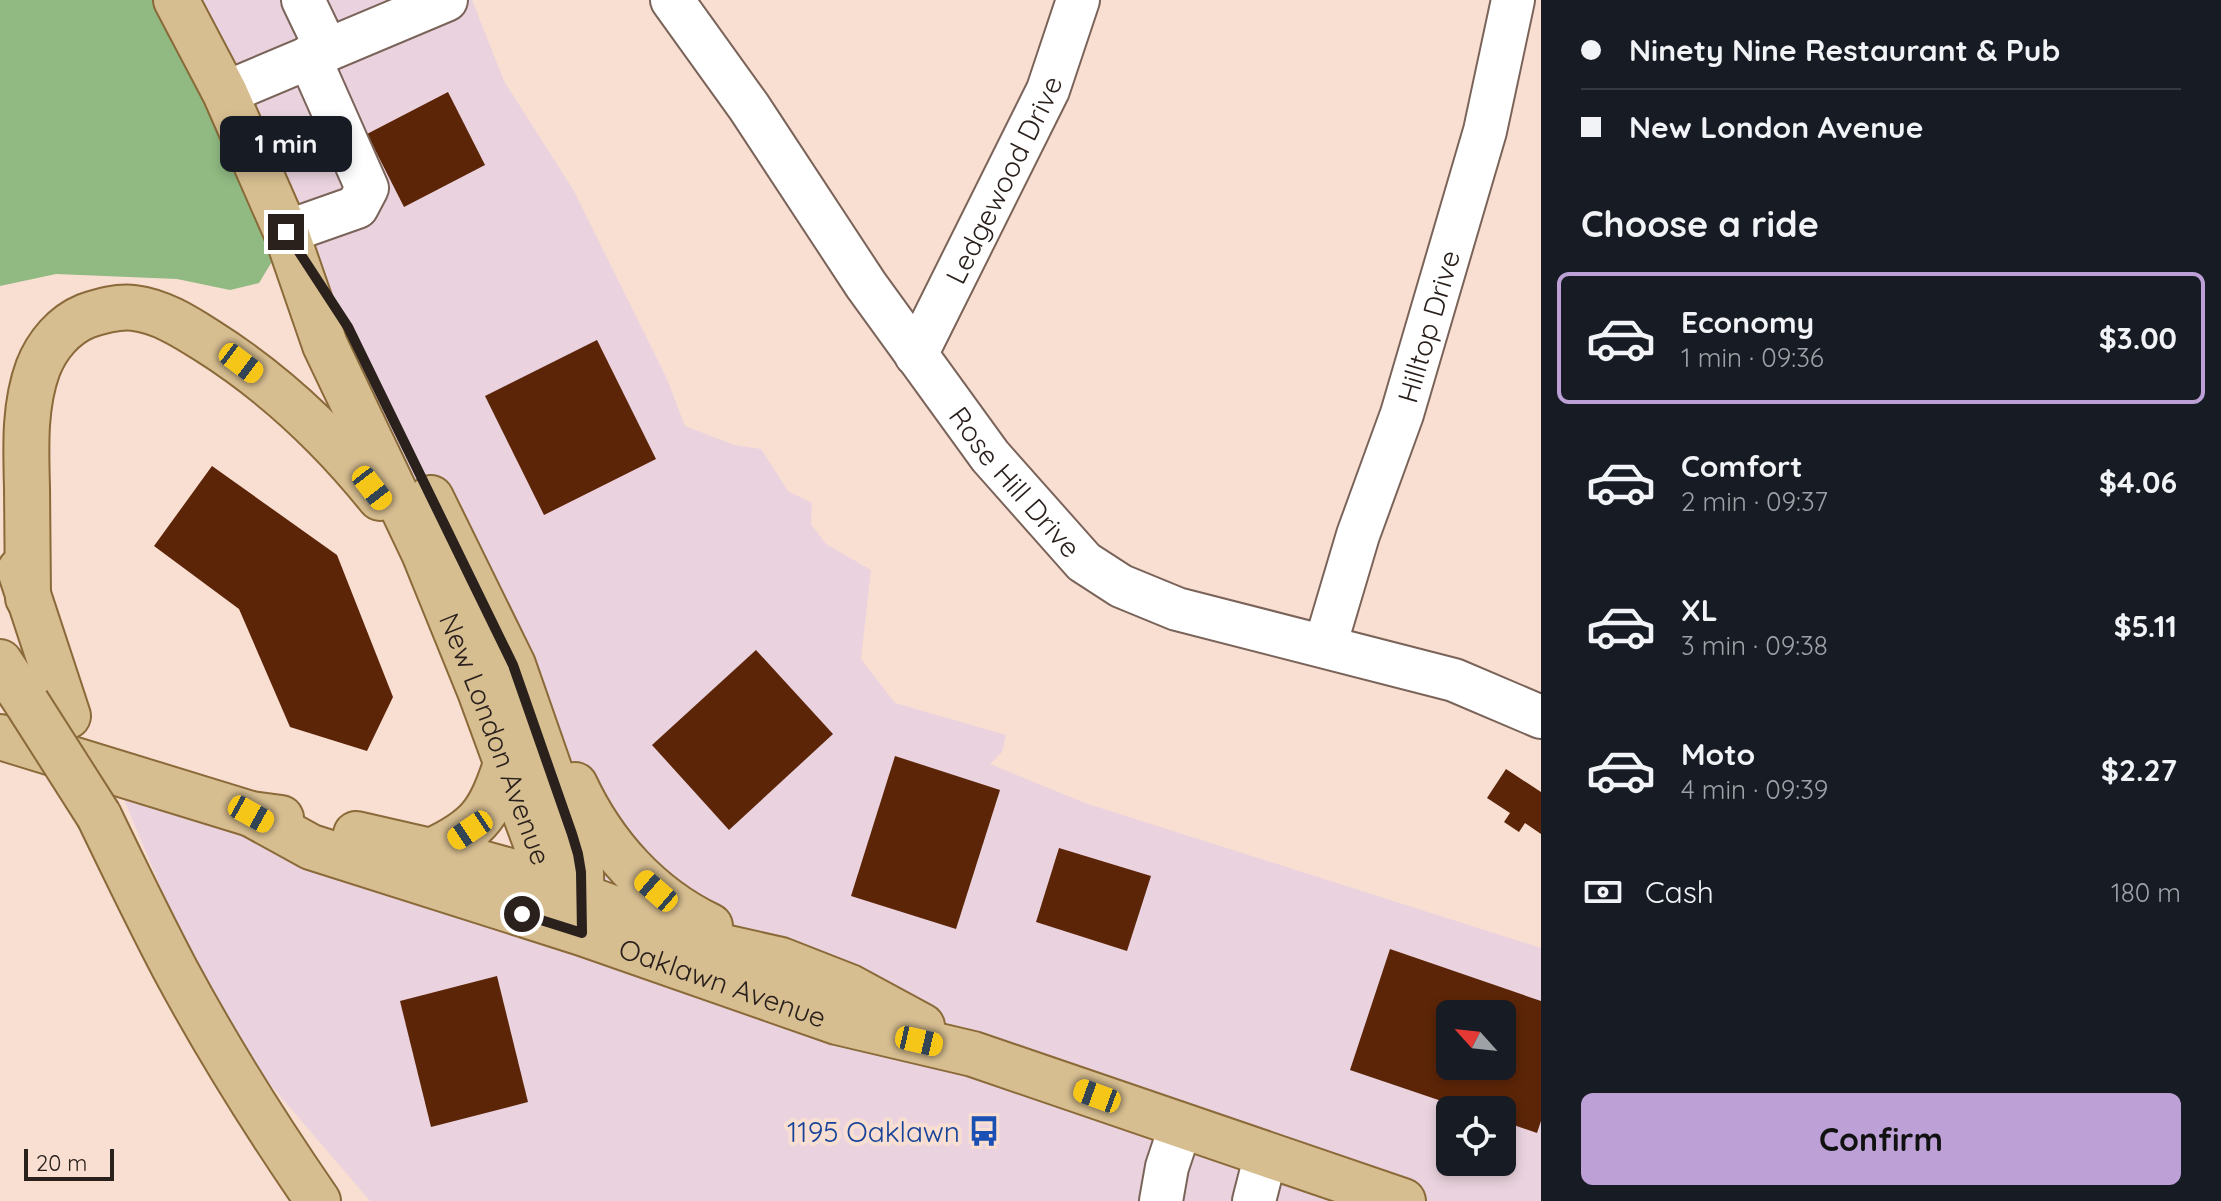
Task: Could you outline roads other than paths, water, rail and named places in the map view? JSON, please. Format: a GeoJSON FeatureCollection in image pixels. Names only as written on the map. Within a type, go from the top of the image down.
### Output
{"type":"FeatureCollection","features":[{"type":"Feature","properties":{"kind":"main road","name":"New London Avenue"},"geometry":{"type":"LineString","coordinates":[[176,0],[225,93],[286,232],[325,345],[424,553],[507,761],[572,906]]}},
{"type":"Feature","properties":{"kind":"main road","name":"New London Avenue"},"geometry":{"type":"LineString","coordinates":[[286,232],[348,327],[513,665],[572,834],[581,872],[572,906]]}},
{"type":"Feature","properties":{"kind":"main road"},"geometry":{"type":"LineString","coordinates":[[28,598],[26,438],[39,366],[60,333],[76,320],[117,308],[134,308],[166,317],[254,373],[307,418],[344,455],[424,553]]}},
{"type":"Feature","properties":{"kind":"main road"},"geometry":{"type":"LineString","coordinates":[[0,494],[28,598],[99,816]]}},
{"type":"Feature","properties":{"kind":"main road"},"geometry":{"type":"LineString","coordinates":[[0,662],[99,816],[176,971],[223,1055],[318,1201]]}},
{"type":"Feature","properties":{"kind":"main road"},"geometry":{"type":"LineString","coordinates":[[513,665],[595,821],[633,871],[680,909],[781,960]]}},
{"type":"Feature","properties":{"kind":"main road","name":"Oaklawn Avenue"},"geometry":{"type":"LineString","coordinates":[[0,738],[314,835],[719,946],[781,960],[850,987],[973,1054]]}},
{"type":"Feature","properties":{"kind":"main road"},"geometry":{"type":"LineString","coordinates":[[431,851],[463,835],[484,816],[507,761]]}},
{"type":"Feature","properties":{"kind":"main road","name":"Oaklawn Avenue"},"geometry":{"type":"LineString","coordinates":[[314,835],[386,842],[510,871],[572,906],[837,1022],[973,1054],[1403,1201]]}},
{"type":"Feature","properties":{"kind":"street"},"geometry":{"type":"LineString","coordinates":[[286,232],[357,207],[367,188],[318,54],[303,0]]}},
{"type":"Feature","properties":{"kind":"street"},"geometry":{"type":"LineString","coordinates":[[225,93],[446,0]]}},
{"type":"Feature","properties":{"kind":"street","name":"Rose Hill Drive"},"geometry":{"type":"LineString","coordinates":[[672,0],[749,107],[866,285],[990,456],[1084,562],[1121,586],[1177,609],[1454,680],[1541,717]]}},
{"type":"Feature","properties":{"kind":"street","name":"Ledgewood Drive"},"geometry":{"type":"LineString","coordinates":[[916,355],[1048,90],[1078,0]]}},
{"type":"Feature","properties":{"kind":"street","name":"Hilltop Drive"},"geometry":{"type":"LineString","coordinates":[[1325,646],[1358,535],[1402,414],[1485,131],[1513,0]]}},
{"type":"Feature","properties":{"kind":"street"},"geometry":{"type":"LineString","coordinates":[[1161,1201],[1167,1167],[1181,1125]]}},
{"type":"Feature","properties":{"kind":"street"},"geometry":{"type":"LineString","coordinates":[[1254,1201],[1266,1154]]}},
{"type":"Feature","properties":{"kind":"place","name":"1195 Oaklawn"},"geometry":{"type":"Point","coordinates":[984,1131]}}]}
